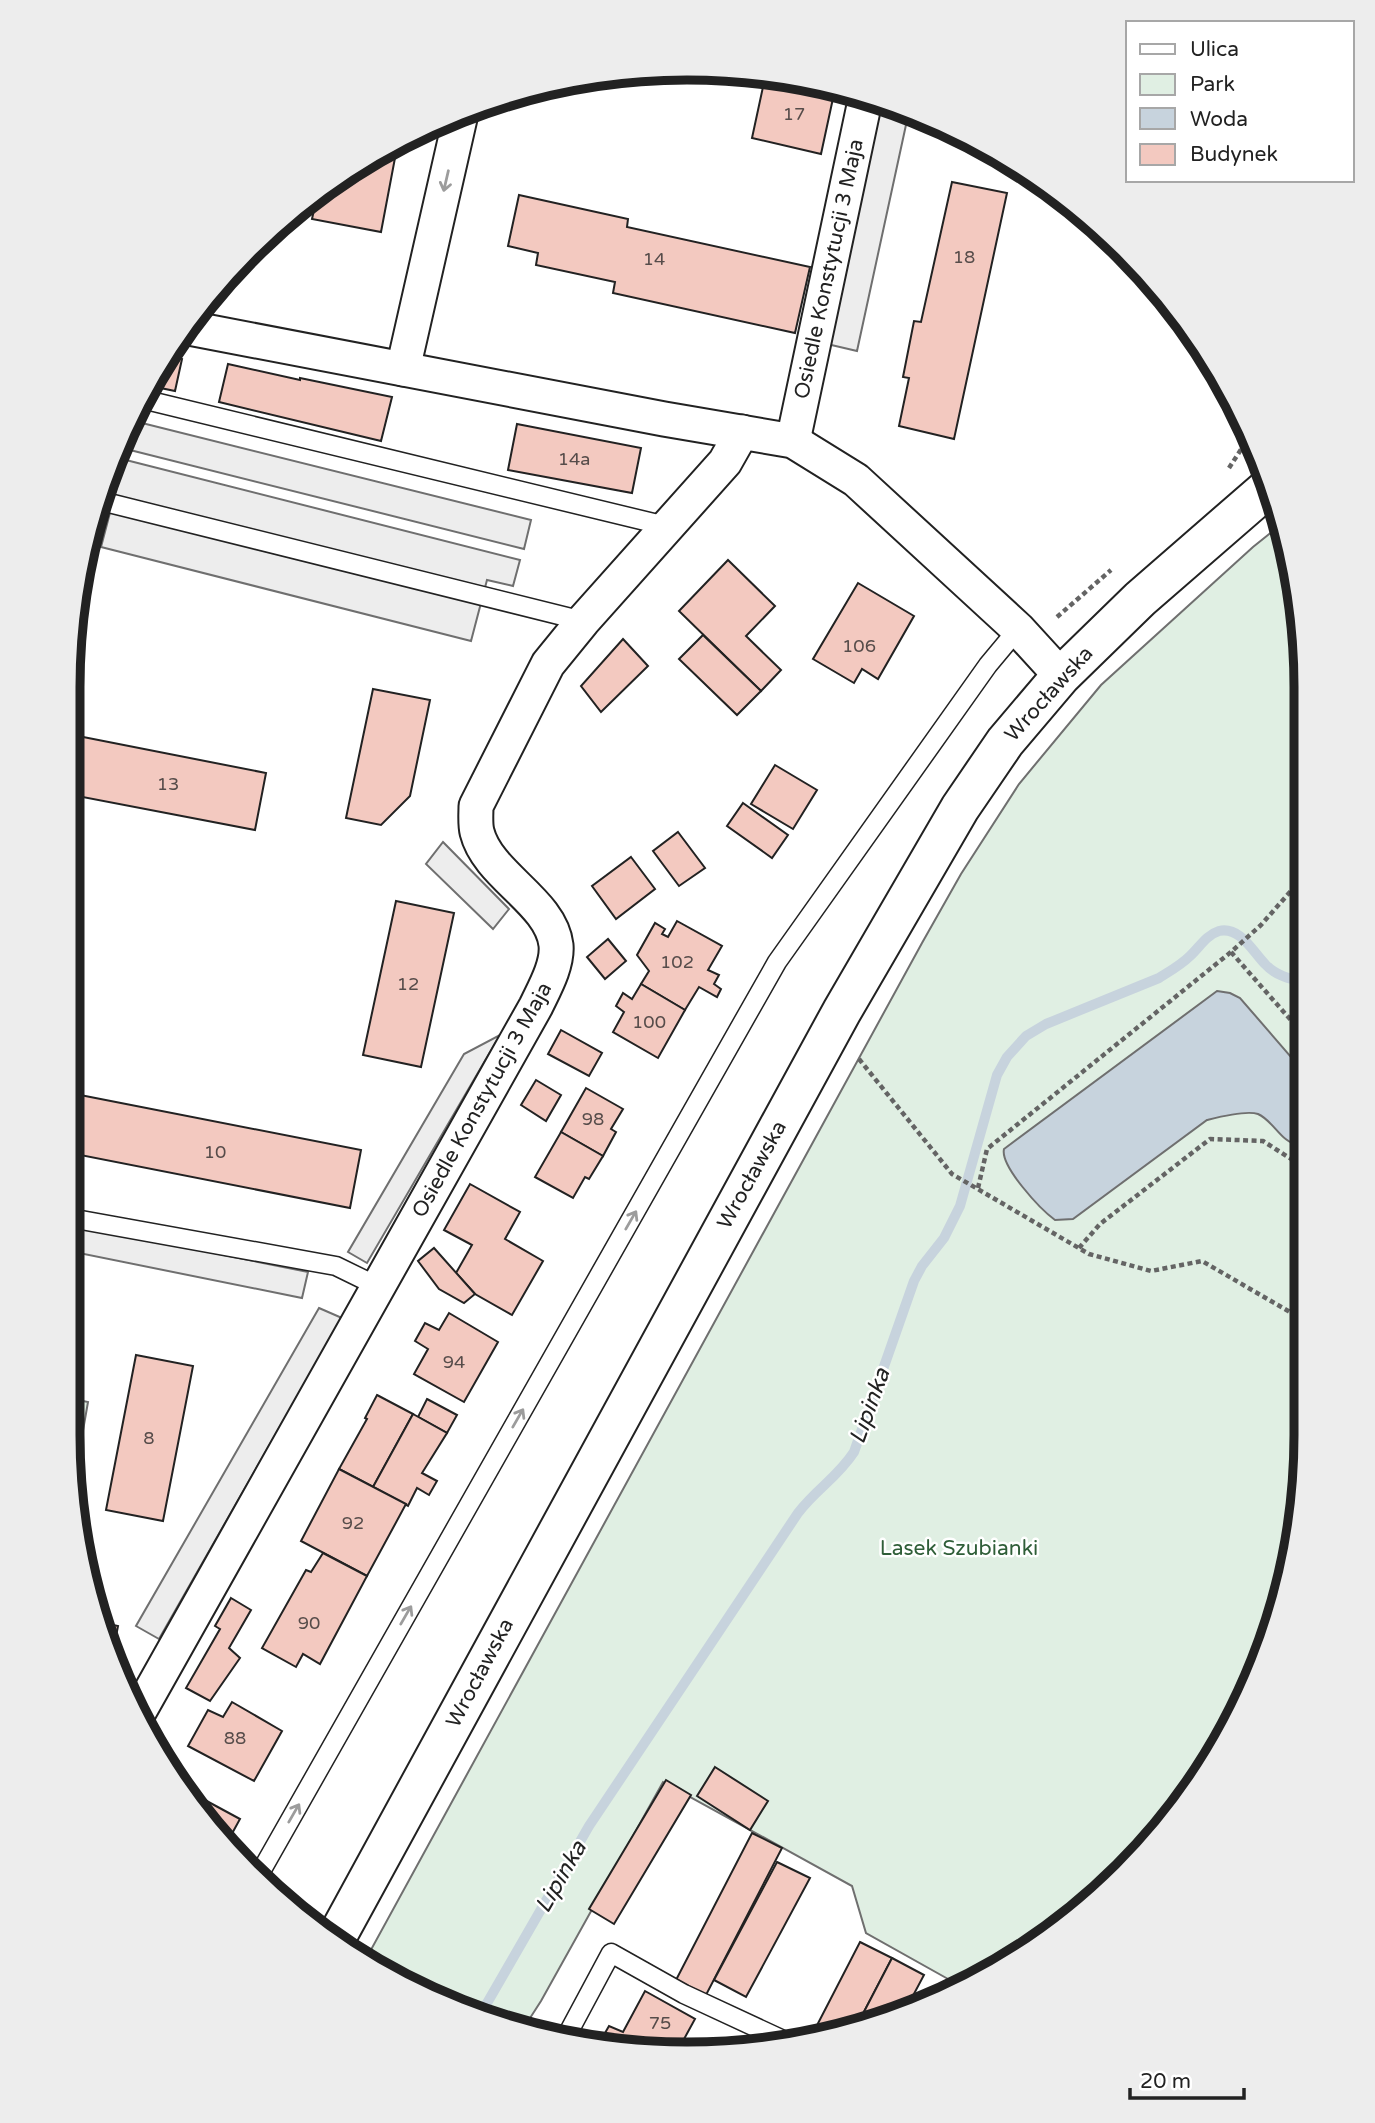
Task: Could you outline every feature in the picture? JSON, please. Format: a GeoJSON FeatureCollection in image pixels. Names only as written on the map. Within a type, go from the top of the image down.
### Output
{"type":"FeatureCollection","features":[{"type":"Feature","properties":{"kind":"street","name":"Osiedle Konstytucji 3 Maja"},"geometry":{"type":"LineString","coordinates":[[793,441],[864,107]]}},
{"type":"Feature","properties":{"kind":"street"},"geometry":{"type":"LineString","coordinates":[[403,369],[458,126]]}},
{"type":"Feature","properties":{"kind":"street"},"geometry":{"type":"LineString","coordinates":[[198,330],[793,441],[856,480],[1018,629],[1060,676]]}},
{"type":"Feature","properties":{"kind":"street","name":"Osiedle Konstytucji 3 Maja"},"geometry":{"type":"LineString","coordinates":[[143,1704],[536,1006],[551,974],[556,947],[550,925],[485,851],[477,831],[476,806],[548,664],[666,526],[725,462],[742,432]]}},
{"type":"Feature","properties":{"kind":"street","name":"Wrocławska"},"geometry":{"type":"LineString","coordinates":[[339,1932],[833,1027],[960,808],[1005,742],[1060,676],[1140,599],[1262,493]]}},
{"type":"Feature","properties":{"kind":"lane"},"geometry":{"type":"LineString","coordinates":[[152,402],[666,526]]}},
{"type":"Feature","properties":{"kind":"lane"},"geometry":{"type":"LineString","coordinates":[[109,503],[583,621]]}},
{"type":"Feature","properties":{"kind":"lane"},"geometry":{"type":"LineString","coordinates":[[262,1869],[777,961],[988,665],[1018,629]]}},
{"type":"Feature","properties":{"kind":"lane"},"geometry":{"type":"LineString","coordinates":[[80,1220],[336,1266],[379,1287]]}},
{"type":"Feature","properties":{"kind":"lane"},"geometry":{"type":"LineString","coordinates":[[569,2031],[611,1953],[684,1994],[774,2036]]}},
{"type":"Feature","properties":{"kind":"path"},"geometry":{"type":"LineString","coordinates":[[978,1188],[987,1149],[1233,950],[1261,925],[1294,887]]}},
{"type":"Feature","properties":{"kind":"path"},"geometry":{"type":"LineString","coordinates":[[1233,950],[1294,1023]]}},
{"type":"Feature","properties":{"kind":"path"},"geometry":{"type":"LineString","coordinates":[[833,1027],[952,1174],[1089,1254],[1152,1271],[1202,1261],[1294,1314]]}},
{"type":"Feature","properties":{"kind":"path"},"geometry":{"type":"LineString","coordinates":[[1079,1248],[1100,1224],[1210,1139],[1263,1141],[1294,1161]]}},
{"type":"Feature","properties":{"kind":"green space","name":"Lasek Szubianki"},"geometry":{"type":"Polygon","coordinates":[[[1274,530],[1283,569],[1293,648],[1293,1475],[1283,1554],[1262,1631],[1232,1704],[1192,1773],[1144,1836],[1088,1892],[1025,1940],[953,1982],[866,1933],[852,1886],[663,1782],[528,2021],[455,1996],[419,1980],[370,1952],[961,874],[1019,784],[1101,685],[1274,530]]]}},
{"type":"Feature","properties":{"kind":"green space"},"geometry":{"type":"Polygon","coordinates":[[[80,1400],[88,1402],[80,1445],[80,1400]]]}},
{"type":"Feature","properties":{"kind":"shaded area"},"geometry":{"type":"Polygon","coordinates":[[[878,112],[907,122],[857,351],[827,344],[878,112]]]}},
{"type":"Feature","properties":{"kind":"shaded area"},"geometry":{"type":"Polygon","coordinates":[[[141,423],[531,520],[524,549],[129,450],[141,423]]]}},
{"type":"Feature","properties":{"kind":"shaded area"},"geometry":{"type":"Polygon","coordinates":[[[125,460],[520,560],[513,586],[487,580],[471,641],[101,547],[125,460]]]}},
{"type":"Feature","properties":{"kind":"shaded area"},"geometry":{"type":"Polygon","coordinates":[[[443,842],[509,909],[493,929],[426,864],[443,842]]]}},
{"type":"Feature","properties":{"kind":"shaded area"},"geometry":{"type":"Polygon","coordinates":[[[500,1035],[367,1263],[348,1252],[464,1054],[500,1035]]]}},
{"type":"Feature","properties":{"kind":"shaded area"},"geometry":{"type":"Polygon","coordinates":[[[80,1226],[308,1272],[302,1298],[80,1253],[80,1226]]]}},
{"type":"Feature","properties":{"kind":"shaded area"},"geometry":{"type":"Polygon","coordinates":[[[319,1308],[342,1318],[159,1639],[136,1626],[319,1308]]]}},
{"type":"Feature","properties":{"kind":"water"},"geometry":{"type":"Polygon","coordinates":[[[1217,991],[1240,998],[1294,1060],[1294,1143],[1258,1114],[1240,1113],[1207,1120],[1073,1219],[1055,1220],[1040,1207],[1014,1176],[1004,1156],[1004,1149],[1217,991]]]}},
{"type":"Feature","properties":{"kind":"building"},"geometry":{"type":"Polygon","coordinates":[[[763,86],[833,98],[821,154],[752,138],[763,86]]]}},
{"type":"Feature","properties":{"kind":"building"},"geometry":{"type":"Polygon","coordinates":[[[395,156],[381,232],[312,219],[314,209],[318,206],[395,156]]]}},
{"type":"Feature","properties":{"kind":"building"},"geometry":{"type":"Polygon","coordinates":[[[952,182],[1007,193],[954,439],[899,426],[909,378],[903,377],[914,321],[921,322],[952,182]]]}},
{"type":"Feature","properties":{"kind":"building"},"geometry":{"type":"Polygon","coordinates":[[[519,195],[628,219],[627,227],[810,267],[795,333],[613,293],[615,282],[536,265],[538,253],[508,246],[519,195]]]}},
{"type":"Feature","properties":{"kind":"building"},"geometry":{"type":"Polygon","coordinates":[[[178,358],[182,359],[175,391],[160,388],[178,358]]]}},
{"type":"Feature","properties":{"kind":"building"},"geometry":{"type":"Polygon","coordinates":[[[228,364],[392,397],[381,441],[219,402],[228,364]]]}},
{"type":"Feature","properties":{"kind":"building"},"geometry":{"type":"Polygon","coordinates":[[[517,424],[641,448],[632,493],[508,470],[517,424]]]}},
{"type":"Feature","properties":{"kind":"building"},"geometry":{"type":"Polygon","coordinates":[[[728,560],[775,606],[746,636],[781,670],[761,691],[679,611],[728,560]]]}},
{"type":"Feature","properties":{"kind":"building"},"geometry":{"type":"Polygon","coordinates":[[[858,583],[914,616],[878,679],[862,669],[854,683],[813,659],[858,583]]]}},
{"type":"Feature","properties":{"kind":"building"},"geometry":{"type":"Polygon","coordinates":[[[703,635],[761,691],[737,715],[679,659],[703,635]]]}},
{"type":"Feature","properties":{"kind":"building"},"geometry":{"type":"Polygon","coordinates":[[[623,639],[648,666],[601,712],[581,686],[623,639]]]}},
{"type":"Feature","properties":{"kind":"building"},"geometry":{"type":"Polygon","coordinates":[[[373,689],[430,700],[410,796],[381,825],[346,818],[373,689]]]}},
{"type":"Feature","properties":{"kind":"building"},"geometry":{"type":"Polygon","coordinates":[[[80,736],[266,773],[255,830],[80,797],[80,736]]]}},
{"type":"Feature","properties":{"kind":"building"},"geometry":{"type":"Polygon","coordinates":[[[775,765],[817,790],[793,829],[751,804],[775,765]]]}},
{"type":"Feature","properties":{"kind":"building"},"geometry":{"type":"Polygon","coordinates":[[[743,803],[788,835],[772,858],[727,826],[743,803]]]}},
{"type":"Feature","properties":{"kind":"building"},"geometry":{"type":"Polygon","coordinates":[[[678,832],[705,868],[679,886],[653,851],[678,832]]]}},
{"type":"Feature","properties":{"kind":"building"},"geometry":{"type":"Polygon","coordinates":[[[631,857],[655,889],[616,919],[592,886],[631,857]]]}},
{"type":"Feature","properties":{"kind":"building"},"geometry":{"type":"Polygon","coordinates":[[[396,901],[454,913],[421,1067],[363,1055],[396,901]]]}},
{"type":"Feature","properties":{"kind":"building"},"geometry":{"type":"Polygon","coordinates":[[[677,921],[722,946],[708,970],[719,975],[714,984],[721,989],[717,997],[699,987],[685,1010],[641,984],[649,971],[637,955],[655,923],[665,929],[662,934],[668,937],[677,921]]]}},
{"type":"Feature","properties":{"kind":"building"},"geometry":{"type":"Polygon","coordinates":[[[608,939],[626,961],[605,979],[587,957],[608,939]]]}},
{"type":"Feature","properties":{"kind":"building"},"geometry":{"type":"Polygon","coordinates":[[[641,984],[685,1010],[658,1058],[613,1032],[624,1012],[616,1006],[623,993],[632,999],[641,984]]]}},
{"type":"Feature","properties":{"kind":"building"},"geometry":{"type":"Polygon","coordinates":[[[561,1030],[602,1053],[589,1076],[548,1054],[561,1030]]]}},
{"type":"Feature","properties":{"kind":"building"},"geometry":{"type":"Polygon","coordinates":[[[536,1080],[561,1095],[546,1121],[521,1105],[536,1080]]]}},
{"type":"Feature","properties":{"kind":"building"},"geometry":{"type":"Polygon","coordinates":[[[586,1088],[623,1109],[611,1129],[616,1132],[603,1156],[561,1132],[586,1088]]]}},
{"type":"Feature","properties":{"kind":"building"},"geometry":{"type":"Polygon","coordinates":[[[80,1095],[361,1150],[350,1208],[80,1155],[80,1095]]]}},
{"type":"Feature","properties":{"kind":"building"},"geometry":{"type":"Polygon","coordinates":[[[561,1132],[603,1156],[589,1179],[585,1177],[573,1198],[535,1177],[561,1132]]]}},
{"type":"Feature","properties":{"kind":"building"},"geometry":{"type":"Polygon","coordinates":[[[470,1184],[520,1212],[505,1239],[543,1261],[512,1315],[475,1294],[456,1273],[472,1245],[444,1230],[470,1184]]]}},
{"type":"Feature","properties":{"kind":"building"},"geometry":{"type":"Polygon","coordinates":[[[434,1248],[475,1294],[464,1303],[439,1289],[418,1261],[434,1248]]]}},
{"type":"Feature","properties":{"kind":"building"},"geometry":{"type":"Polygon","coordinates":[[[449,1313],[498,1342],[464,1402],[414,1374],[428,1349],[415,1341],[425,1323],[439,1330],[449,1313]]]}},
{"type":"Feature","properties":{"kind":"building"},"geometry":{"type":"Polygon","coordinates":[[[136,1355],[193,1366],[163,1521],[106,1510],[136,1355]]]}},
{"type":"Feature","properties":{"kind":"building"},"geometry":{"type":"Polygon","coordinates":[[[377,1395],[413,1414],[373,1487],[339,1469],[377,1395]]]}},
{"type":"Feature","properties":{"kind":"building"},"geometry":{"type":"Polygon","coordinates":[[[427,1399],[457,1415],[447,1433],[418,1417],[427,1399]]]}},
{"type":"Feature","properties":{"kind":"building"},"geometry":{"type":"Polygon","coordinates":[[[413,1414],[447,1433],[422,1473],[437,1481],[429,1495],[417,1488],[408,1506],[373,1487],[413,1414]]]}},
{"type":"Feature","properties":{"kind":"building"},"geometry":{"type":"Polygon","coordinates":[[[339,1469],[406,1504],[367,1576],[301,1541],[339,1469]]]}},
{"type":"Feature","properties":{"kind":"building"},"geometry":{"type":"Polygon","coordinates":[[[323,1553],[367,1576],[320,1664],[303,1654],[296,1667],[262,1648],[306,1570],[311,1572],[323,1553]]]}},
{"type":"Feature","properties":{"kind":"building"},"geometry":{"type":"Polygon","coordinates":[[[231,1598],[251,1610],[229,1648],[240,1658],[210,1701],[186,1688],[220,1629],[215,1626],[231,1598]]]}},
{"type":"Feature","properties":{"kind":"building"},"geometry":{"type":"Polygon","coordinates":[[[111,1625],[118,1626],[116,1638],[111,1625]]]}},
{"type":"Feature","properties":{"kind":"building"},"geometry":{"type":"Polygon","coordinates":[[[232,1702],[282,1731],[254,1781],[188,1746],[208,1710],[223,1717],[232,1702]]]}},
{"type":"Feature","properties":{"kind":"building"},"geometry":{"type":"Polygon","coordinates":[[[715,1767],[768,1801],[750,1830],[697,1796],[715,1767]]]}},
{"type":"Feature","properties":{"kind":"building"},"geometry":{"type":"Polygon","coordinates":[[[666,1780],[691,1795],[614,1924],[589,1909],[666,1780]]]}},
{"type":"Feature","properties":{"kind":"building"},"geometry":{"type":"Polygon","coordinates":[[[202,1800],[240,1819],[231,1836],[206,1805],[202,1800]]]}},
{"type":"Feature","properties":{"kind":"building"},"geometry":{"type":"Polygon","coordinates":[[[752,1833],[782,1848],[706,1995],[676,1980],[752,1833]]]}},
{"type":"Feature","properties":{"kind":"building"},"geometry":{"type":"Polygon","coordinates":[[[777,1862],[810,1878],[746,1997],[714,1980],[777,1862]]]}},
{"type":"Feature","properties":{"kind":"building"},"geometry":{"type":"Polygon","coordinates":[[[860,1942],[892,1958],[861,2017],[815,2029],[860,1942]]]}},
{"type":"Feature","properties":{"kind":"building"},"geometry":{"type":"Polygon","coordinates":[[[892,1958],[924,1975],[911,1999],[861,2017],[892,1958]]]}},
{"type":"Feature","properties":{"kind":"building"},"geometry":{"type":"Polygon","coordinates":[[[645,1991],[695,2019],[682,2042],[603,2036],[609,2026],[623,2032],[645,1991]]]}},
{"type":"Feature","properties":{"kind":"waterway","name":"Lipinka"},"geometry":{"type":"LineString","coordinates":[[485,2007],[589,1826],[798,1513],[854,1452],[914,1281],[944,1238],[960,1206],[997,1075],[1007,1057],[1026,1036],[1046,1024],[1159,978],[1183,962],[1206,939],[1219,931],[1227,930],[1240,936],[1269,968],[1294,979]]}}]}
